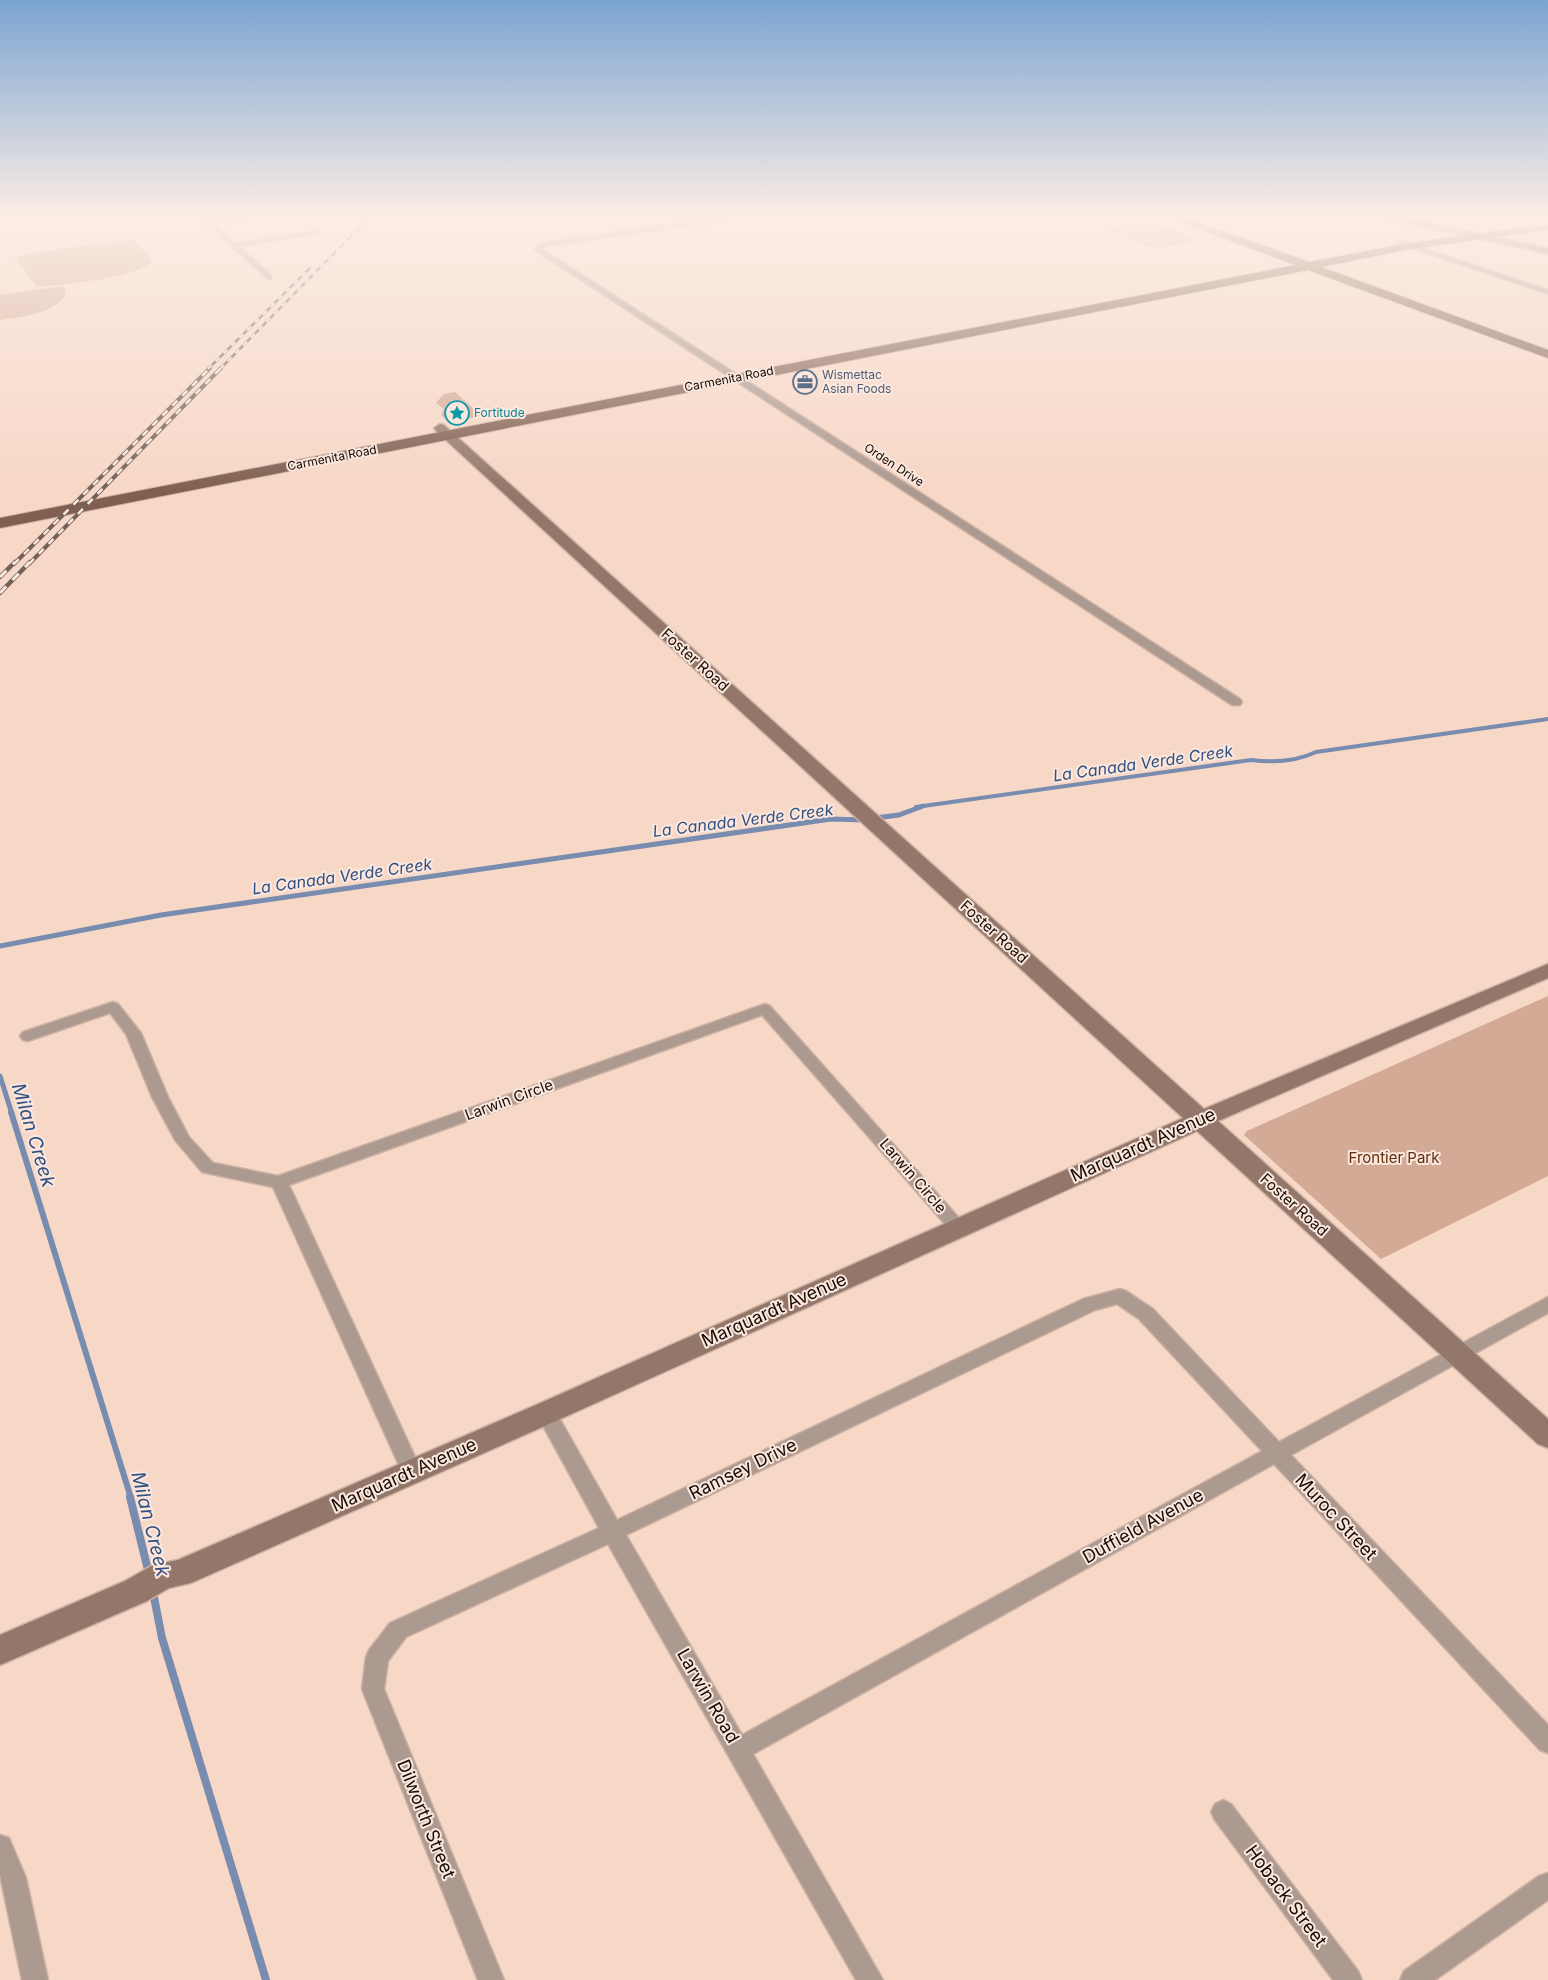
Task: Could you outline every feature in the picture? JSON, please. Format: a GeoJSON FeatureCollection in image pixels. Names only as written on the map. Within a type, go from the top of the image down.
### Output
{"type":"FeatureCollection","features":[{"type":"Feature","properties":{"kind":"main road","name":"Carmenita Road"},"geometry":{"type":"LineString","coordinates":[[0,522],[444,432],[1087,306]]}},
{"type":"Feature","properties":{"kind":"main road"},"geometry":{"type":"LineString","coordinates":[[1424,306],[1548,354]]}},
{"type":"Feature","properties":{"kind":"main road"},"geometry":{"type":"LineString","coordinates":[[1433,306],[1548,347]]}},
{"type":"Feature","properties":{"kind":"main road","name":"Carmenita Road"},"geometry":{"type":"LineString","coordinates":[[0,513],[444,432]]}},
{"type":"Feature","properties":{"kind":"street","name":"Orden Drive"},"geometry":{"type":"LineString","coordinates":[[626,306],[1236,702]]}},
{"type":"Feature","properties":{"kind":"street","name":"Foster Road"},"geometry":{"type":"LineString","coordinates":[[444,432],[1548,1436]]}},
{"type":"Feature","properties":{"kind":"street","name":"Marquardt Avenue"},"geometry":{"type":"LineString","coordinates":[[0,1650],[136,1591],[164,1575],[180,1573],[412,1472],[1200,1120],[1548,970]]}},
{"type":"Feature","properties":{"kind":"street"},"geometry":{"type":"LineString","coordinates":[[28,1036],[113,1007],[133,1033],[160,1097],[183,1140],[208,1168],[280,1182],[412,1472]]}},
{"type":"Feature","properties":{"kind":"street","name":"Larwin Circle"},"geometry":{"type":"LineString","coordinates":[[280,1182],[766,1010],[958,1227]]}},
{"type":"Feature","properties":{"kind":"street","name":"Muroc Street"},"geometry":{"type":"LineString","coordinates":[[1120,1296],[1146,1314],[1548,1742]]}},
{"type":"Feature","properties":{"kind":"street","name":"Ramsey Drive"},"geometry":{"type":"LineString","coordinates":[[377,1657],[398,1630],[612,1532],[1090,1304],[1120,1296]]}},
{"type":"Feature","properties":{"kind":"street","name":"Duffield Avenue"},"geometry":{"type":"LineString","coordinates":[[739,1748],[1548,1304]]}},
{"type":"Feature","properties":{"kind":"street","name":"Larwin Road"},"geometry":{"type":"LineString","coordinates":[[546,1413],[612,1532],[739,1748],[870,1980]]}},
{"type":"Feature","properties":{"kind":"street","name":"Dilworth Street"},"geometry":{"type":"LineString","coordinates":[[377,1657],[373,1688],[491,1980]]}},
{"type":"Feature","properties":{"kind":"street","name":"Hoback Street"},"geometry":{"type":"LineString","coordinates":[[1223,1812],[1349,1980]]}},
{"type":"Feature","properties":{"kind":"street"},"geometry":{"type":"LineString","coordinates":[[0,1847],[14,1878],[35,1980]]}},
{"type":"Feature","properties":{"kind":"street"},"geometry":{"type":"LineString","coordinates":[[1413,1980],[1548,1885]]}},
{"type":"Feature","properties":{"kind":"green space"},"geometry":{"type":"Polygon","coordinates":[[[0,306],[53,306],[36,314],[0,320],[0,306]]]}},
{"type":"Feature","properties":{"kind":"green space"},"geometry":{"type":"Polygon","coordinates":[[[455,392],[475,410],[481,409],[484,412],[483,415],[467,419],[450,420],[441,415],[444,409],[436,403],[444,394],[455,392]]]}},
{"type":"Feature","properties":{"kind":"green space","name":"Frontier Park"},"geometry":{"type":"Polygon","coordinates":[[[1548,996],[1548,1176],[1381,1259],[1244,1135],[1247,1131],[1548,996]]]}},
{"type":"Feature","properties":{"kind":"waterway","name":"La Canada Verde Creek"},"geometry":{"type":"LineString","coordinates":[[923,806],[1251,760],[1284,761],[1316,752],[1548,719]]}},
{"type":"Feature","properties":{"kind":"waterway","name":"La Canada Verde Creek"},"geometry":{"type":"LineString","coordinates":[[875,818],[899,815],[923,806]]}},
{"type":"Feature","properties":{"kind":"waterway","name":"La Canada Verde Creek"},"geometry":{"type":"LineString","coordinates":[[916,807],[923,806]]}},
{"type":"Feature","properties":{"kind":"waterway","name":"La Canada Verde Creek"},"geometry":{"type":"LineString","coordinates":[[0,946],[161,915],[831,819],[865,820]]}},
{"type":"Feature","properties":{"kind":"waterway","name":"Milan Creek"},"geometry":{"type":"LineString","coordinates":[[0,1076],[12,1114]]}},
{"type":"Feature","properties":{"kind":"waterway","name":"Milan Creek"},"geometry":{"type":"LineString","coordinates":[[11,1112],[131,1498]]}},
{"type":"Feature","properties":{"kind":"waterway","name":"Milan Creek"},"geometry":{"type":"LineString","coordinates":[[130,1497],[149,1574]]}},
{"type":"Feature","properties":{"kind":"waterway","name":"Milan Creek"},"geometry":{"type":"LineString","coordinates":[[153,1592],[162,1638],[266,1980]]}},
{"type":"Feature","properties":{"kind":"railway"},"geometry":{"type":"LineString","coordinates":[[208,369],[271,306]]}},
{"type":"Feature","properties":{"kind":"railway"},"geometry":{"type":"LineString","coordinates":[[220,369],[282,306]]}},
{"type":"Feature","properties":{"kind":"railway"},"geometry":{"type":"LineString","coordinates":[[14,564],[210,368]]}},
{"type":"Feature","properties":{"kind":"railway"},"geometry":{"type":"LineString","coordinates":[[29,564],[221,368]]}},
{"type":"Feature","properties":{"kind":"railway"},"geometry":{"type":"LineString","coordinates":[[0,577],[15,562]]}},
{"type":"Feature","properties":{"kind":"railway"},"geometry":{"type":"LineString","coordinates":[[0,593],[30,562]]}},
{"type":"Feature","properties":{"kind":"place","name":"Wismettac Asian Foods"},"geometry":{"type":"Point","coordinates":[805,382]}},
{"type":"Feature","properties":{"kind":"place","name":"Fortitude"},"geometry":{"type":"Point","coordinates":[457,413]}}]}
